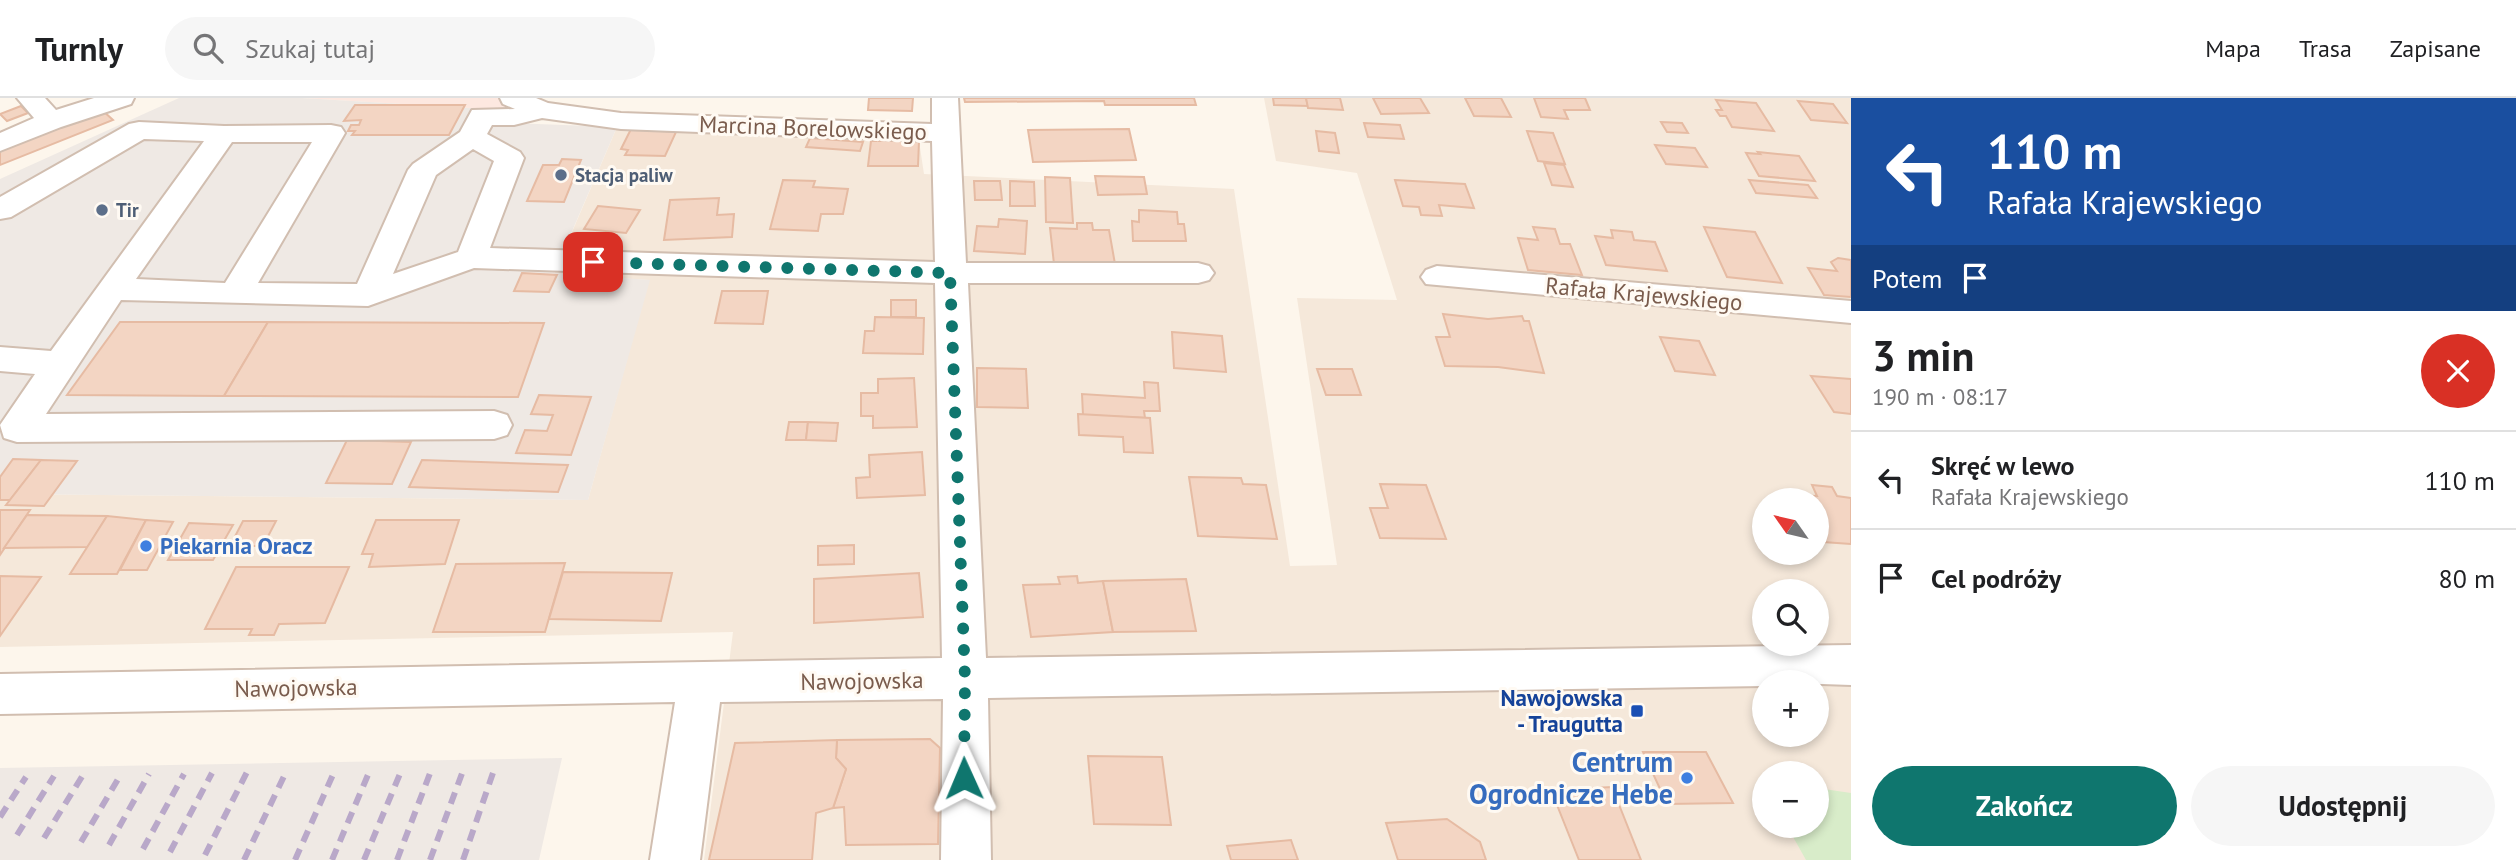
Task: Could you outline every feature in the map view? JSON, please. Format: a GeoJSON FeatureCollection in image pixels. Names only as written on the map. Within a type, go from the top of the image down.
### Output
{"type":"FeatureCollection","features":[{"type":"Feature","properties":{"kind":"street"},"geometry":{"type":"LineString","coordinates":[[30,98],[51,121]]}},
{"type":"Feature","properties":{"kind":"street"},"geometry":{"type":"LineString","coordinates":[[0,143],[51,121],[121,98]]}},
{"type":"Feature","properties":{"kind":"street"},"geometry":{"type":"LineString","coordinates":[[513,98],[542,110]]}},
{"type":"Feature","properties":{"kind":"street"},"geometry":{"type":"LineString","coordinates":[[945,98],[946,133]]}},
{"type":"Feature","properties":{"kind":"street"},"geometry":{"type":"LineString","coordinates":[[368,295],[424,170],[472,137],[482,116],[514,117],[542,110]]}},
{"type":"Feature","properties":{"kind":"street","name":"Marcina Borelowskiego"},"geometry":{"type":"LineString","coordinates":[[542,110],[621,121],[946,133],[965,679],[966,860]]}},
{"type":"Feature","properties":{"kind":"street"},"geometry":{"type":"LineString","coordinates":[[0,210],[139,130],[224,134],[331,133],[235,294]]}},
{"type":"Feature","properties":{"kind":"street"},"geometry":{"type":"LineString","coordinates":[[224,134],[112,289],[17,428],[494,425]]}},
{"type":"Feature","properties":{"kind":"street"},"geometry":{"type":"LineString","coordinates":[[471,258],[510,158],[472,137]]}},
{"type":"Feature","properties":{"kind":"street"},"geometry":{"type":"LineString","coordinates":[[112,289],[235,294],[368,295],[471,258],[950,273],[1198,273]]}},
{"type":"Feature","properties":{"kind":"street","name":"Rafała Krajewskiego"},"geometry":{"type":"LineString","coordinates":[[1437,277],[1851,312]]}},
{"type":"Feature","properties":{"kind":"street"},"geometry":{"type":"LineString","coordinates":[[0,359],[61,364]]}},
{"type":"Feature","properties":{"kind":"street","name":"Nawojowska"},"geometry":{"type":"LineString","coordinates":[[0,694],[514,683],[700,684],[1851,665]]}},
{"type":"Feature","properties":{"kind":"street"},"geometry":{"type":"LineString","coordinates":[[675,860],[700,684]]}},
{"type":"Feature","properties":{"kind":"shaded area"},"geometry":{"type":"Polygon","coordinates":[[[179,98],[302,98],[518,111],[510,123],[617,127],[554,273],[650,280],[588,500],[0,494],[0,179],[179,98]]]}},
{"type":"Feature","properties":{"kind":"shaded area"},"geometry":{"type":"Polygon","coordinates":[[[302,98],[526,98],[518,111],[302,98]]]}},
{"type":"Feature","properties":{"kind":"shaded area"},"geometry":{"type":"Polygon","coordinates":[[[1264,98],[1851,98],[1851,860],[704,860],[733,632],[0,647],[0,494],[588,500],[649,280],[554,274],[617,127],[919,141],[924,174],[1234,189],[1290,566],[1337,565],[1297,298],[1397,300],[1357,173],[1276,161],[1264,98]]]}},
{"type":"Feature","properties":{"kind":"shaded area"},"geometry":{"type":"Polygon","coordinates":[[[562,758],[539,860],[0,860],[0,768],[562,758]]]}},
{"type":"Feature","properties":{"kind":"green space"},"geometry":{"type":"Polygon","coordinates":[[[1829,790],[1851,793],[1851,860],[1806,860],[1794,838],[1829,838],[1829,790]]]}},
{"type":"Feature","properties":{"kind":"building"},"geometry":{"type":"Polygon","coordinates":[[[869,98],[913,98],[912,111],[868,110],[869,98]]]}},
{"type":"Feature","properties":{"kind":"building"},"geometry":{"type":"Polygon","coordinates":[[[964,98],[1194,98],[1196,105],[1105,105],[1104,101],[965,102],[964,98]]]}},
{"type":"Feature","properties":{"kind":"building"},"geometry":{"type":"Polygon","coordinates":[[[1273,98],[1306,98],[1308,106],[1274,105],[1273,98]]]}},
{"type":"Feature","properties":{"kind":"building"},"geometry":{"type":"Polygon","coordinates":[[[1306,98],[1340,98],[1343,110],[1308,108],[1306,98]]]}},
{"type":"Feature","properties":{"kind":"building"},"geometry":{"type":"Polygon","coordinates":[[[1373,98],[1420,98],[1429,113],[1381,114],[1373,98]]]}},
{"type":"Feature","properties":{"kind":"building"},"geometry":{"type":"Polygon","coordinates":[[[1465,98],[1501,98],[1511,117],[1474,116],[1465,98]]]}},
{"type":"Feature","properties":{"kind":"building"},"geometry":{"type":"Polygon","coordinates":[[[1534,98],[1585,98],[1590,110],[1564,110],[1568,119],[1541,117],[1534,98]]]}},
{"type":"Feature","properties":{"kind":"building"},"geometry":{"type":"Polygon","coordinates":[[[1716,100],[1756,103],[1774,131],[1732,127],[1726,116],[1720,116],[1716,110],[1722,110],[1716,100]]]}},
{"type":"Feature","properties":{"kind":"building"},"geometry":{"type":"Polygon","coordinates":[[[1798,101],[1833,104],[1847,123],[1811,120],[1798,101]]]}},
{"type":"Feature","properties":{"kind":"building"},"geometry":{"type":"Polygon","coordinates":[[[355,105],[465,105],[449,135],[352,135],[355,131],[348,131],[351,125],[359,125],[361,120],[344,121],[355,105]]]}},
{"type":"Feature","properties":{"kind":"building"},"geometry":{"type":"Polygon","coordinates":[[[21,106],[28,113],[7,121],[0,114],[21,106]]]}},
{"type":"Feature","properties":{"kind":"building"},"geometry":{"type":"Polygon","coordinates":[[[102,110],[113,120],[0,165],[0,150],[102,110]]]}},
{"type":"Feature","properties":{"kind":"building"},"geometry":{"type":"Polygon","coordinates":[[[1661,122],[1682,123],[1688,133],[1667,132],[1661,122]]]}},
{"type":"Feature","properties":{"kind":"building"},"geometry":{"type":"Polygon","coordinates":[[[1364,123],[1400,125],[1404,139],[1368,137],[1364,123]]]}},
{"type":"Feature","properties":{"kind":"building"},"geometry":{"type":"Polygon","coordinates":[[[631,129],[676,132],[665,156],[625,155],[628,150],[621,149],[631,129]]]}},
{"type":"Feature","properties":{"kind":"building"},"geometry":{"type":"Polygon","coordinates":[[[1129,129],[1136,160],[1033,162],[1028,130],[1129,129]]]}},
{"type":"Feature","properties":{"kind":"building"},"geometry":{"type":"Polygon","coordinates":[[[1316,131],[1335,133],[1339,153],[1319,151],[1316,131]]]}},
{"type":"Feature","properties":{"kind":"building"},"geometry":{"type":"Polygon","coordinates":[[[1527,131],[1553,133],[1565,164],[1538,161],[1527,131]]]}},
{"type":"Feature","properties":{"kind":"building"},"geometry":{"type":"Polygon","coordinates":[[[810,138],[863,142],[860,151],[806,147],[810,138]]]}},
{"type":"Feature","properties":{"kind":"building"},"geometry":{"type":"Polygon","coordinates":[[[871,141],[919,141],[918,166],[868,166],[871,141]]]}},
{"type":"Feature","properties":{"kind":"building"},"geometry":{"type":"Polygon","coordinates":[[[1655,145],[1695,148],[1707,167],[1666,164],[1655,145]]]}},
{"type":"Feature","properties":{"kind":"building"},"geometry":{"type":"Polygon","coordinates":[[[1758,152],[1799,156],[1815,181],[1759,176],[1746,153],[1760,154],[1758,152]]]}},
{"type":"Feature","properties":{"kind":"building"},"geometry":{"type":"Polygon","coordinates":[[[562,159],[581,160],[564,202],[527,201],[543,165],[559,165],[562,159]]]}},
{"type":"Feature","properties":{"kind":"building"},"geometry":{"type":"Polygon","coordinates":[[[1544,163],[1564,165],[1573,187],[1552,185],[1544,163]]]}},
{"type":"Feature","properties":{"kind":"building"},"geometry":{"type":"Polygon","coordinates":[[[1095,176],[1144,177],[1147,194],[1098,195],[1095,176]]]}},
{"type":"Feature","properties":{"kind":"building"},"geometry":{"type":"Polygon","coordinates":[[[1045,177],[1070,178],[1073,223],[1046,222],[1045,177]]]}},
{"type":"Feature","properties":{"kind":"building"},"geometry":{"type":"Polygon","coordinates":[[[783,180],[815,181],[813,187],[848,189],[843,214],[821,214],[818,231],[770,229],[783,180]]]}},
{"type":"Feature","properties":{"kind":"building"},"geometry":{"type":"Polygon","coordinates":[[[1395,180],[1465,184],[1474,208],[1439,205],[1442,216],[1421,215],[1419,207],[1403,206],[1395,180]]]}},
{"type":"Feature","properties":{"kind":"building"},"geometry":{"type":"Polygon","coordinates":[[[1749,180],[1808,185],[1817,198],[1756,193],[1749,180]]]}},
{"type":"Feature","properties":{"kind":"building"},"geometry":{"type":"Polygon","coordinates":[[[974,181],[1000,181],[1002,200],[975,200],[974,181]]]}},
{"type":"Feature","properties":{"kind":"building"},"geometry":{"type":"Polygon","coordinates":[[[1010,181],[1034,182],[1035,206],[1010,206],[1010,181]]]}},
{"type":"Feature","properties":{"kind":"building"},"geometry":{"type":"Polygon","coordinates":[[[719,198],[717,215],[734,214],[732,237],[664,240],[670,200],[719,198]]]}},
{"type":"Feature","properties":{"kind":"building"},"geometry":{"type":"Polygon","coordinates":[[[598,206],[640,210],[626,233],[584,229],[598,206]]]}},
{"type":"Feature","properties":{"kind":"building"},"geometry":{"type":"Polygon","coordinates":[[[1139,210],[1177,212],[1178,224],[1184,224],[1186,241],[1133,241],[1132,221],[1139,222],[1139,210]]]}},
{"type":"Feature","properties":{"kind":"building"},"geometry":{"type":"Polygon","coordinates":[[[999,219],[1027,221],[1025,254],[974,251],[977,226],[998,227],[999,219]]]}},
{"type":"Feature","properties":{"kind":"building"},"geometry":{"type":"Polygon","coordinates":[[[1077,223],[1092,223],[1093,230],[1109,230],[1115,264],[1054,264],[1050,228],[1077,229],[1077,223]]]}},
{"type":"Feature","properties":{"kind":"building"},"geometry":{"type":"Polygon","coordinates":[[[1533,227],[1555,229],[1560,244],[1570,244],[1582,275],[1528,270],[1518,238],[1538,240],[1533,227]]]}},
{"type":"Feature","properties":{"kind":"building"},"geometry":{"type":"Polygon","coordinates":[[[1704,227],[1755,232],[1782,283],[1727,277],[1704,227]]]}},
{"type":"Feature","properties":{"kind":"building"},"geometry":{"type":"Polygon","coordinates":[[[1611,230],[1632,232],[1634,240],[1655,242],[1667,271],[1606,265],[1595,236],[1613,238],[1611,230]]]}},
{"type":"Feature","properties":{"kind":"building"},"geometry":{"type":"Polygon","coordinates":[[[1838,258],[1851,260],[1851,297],[1824,295],[1808,268],[1837,271],[1831,262],[1838,258]]]}},
{"type":"Feature","properties":{"kind":"building"},"geometry":{"type":"Polygon","coordinates":[[[522,273],[557,275],[549,292],[514,291],[522,273]]]}},
{"type":"Feature","properties":{"kind":"building"},"geometry":{"type":"Polygon","coordinates":[[[722,291],[768,291],[763,324],[715,323],[722,291]]]}},
{"type":"Feature","properties":{"kind":"building"},"geometry":{"type":"Polygon","coordinates":[[[891,300],[916,300],[916,317],[891,317],[891,300]]]}},
{"type":"Feature","properties":{"kind":"building"},"geometry":{"type":"Polygon","coordinates":[[[1443,314],[1488,319],[1522,316],[1524,321],[1529,321],[1544,373],[1498,367],[1445,366],[1436,337],[1450,337],[1443,314]]]}},
{"type":"Feature","properties":{"kind":"building"},"geometry":{"type":"Polygon","coordinates":[[[875,317],[924,318],[923,354],[863,353],[865,331],[874,331],[875,317]]]}},
{"type":"Feature","properties":{"kind":"building"},"geometry":{"type":"Polygon","coordinates":[[[120,322],[268,322],[224,396],[67,395],[120,322]]]}},
{"type":"Feature","properties":{"kind":"building"},"geometry":{"type":"Polygon","coordinates":[[[268,322],[544,323],[518,397],[224,396],[268,322]]]}},
{"type":"Feature","properties":{"kind":"building"},"geometry":{"type":"Polygon","coordinates":[[[1172,332],[1222,336],[1226,372],[1174,368],[1172,332]]]}},
{"type":"Feature","properties":{"kind":"building"},"geometry":{"type":"Polygon","coordinates":[[[1660,337],[1699,341],[1715,375],[1675,371],[1660,337]]]}},
{"type":"Feature","properties":{"kind":"building"},"geometry":{"type":"Polygon","coordinates":[[[977,368],[1026,369],[1028,408],[977,407],[977,368]]]}},
{"type":"Feature","properties":{"kind":"building"},"geometry":{"type":"Polygon","coordinates":[[[1317,369],[1352,369],[1361,395],[1326,395],[1317,369]]]}},
{"type":"Feature","properties":{"kind":"building"},"geometry":{"type":"Polygon","coordinates":[[[1811,376],[1851,379],[1851,414],[1834,412],[1811,376]]]}},
{"type":"Feature","properties":{"kind":"building"},"geometry":{"type":"Polygon","coordinates":[[[914,378],[917,427],[873,428],[873,416],[861,416],[861,393],[878,393],[878,379],[914,378]]]}},
{"type":"Feature","properties":{"kind":"building"},"geometry":{"type":"Polygon","coordinates":[[[1144,382],[1158,383],[1160,411],[1144,411],[1145,418],[1083,415],[1082,394],[1145,398],[1144,382]]]}},
{"type":"Feature","properties":{"kind":"building"},"geometry":{"type":"Polygon","coordinates":[[[539,395],[591,397],[571,455],[516,453],[525,430],[547,431],[553,415],[531,414],[539,395]]]}},
{"type":"Feature","properties":{"kind":"building"},"geometry":{"type":"Polygon","coordinates":[[[1078,414],[1150,418],[1153,453],[1124,452],[1123,437],[1079,435],[1078,414]]]}},
{"type":"Feature","properties":{"kind":"building"},"geometry":{"type":"Polygon","coordinates":[[[789,422],[808,422],[806,440],[786,440],[789,422]]]}},
{"type":"Feature","properties":{"kind":"building"},"geometry":{"type":"Polygon","coordinates":[[[808,422],[838,423],[836,441],[806,440],[808,422]]]}},
{"type":"Feature","properties":{"kind":"building"},"geometry":{"type":"Polygon","coordinates":[[[347,440],[411,442],[392,484],[326,483],[347,440]]]}},
{"type":"Feature","properties":{"kind":"building"},"geometry":{"type":"Polygon","coordinates":[[[922,452],[925,495],[857,498],[856,478],[870,477],[869,455],[922,452]]]}},
{"type":"Feature","properties":{"kind":"building"},"geometry":{"type":"Polygon","coordinates":[[[13,459],[41,460],[10,500],[0,500],[0,477],[13,459]]]}},
{"type":"Feature","properties":{"kind":"building"},"geometry":{"type":"Polygon","coordinates":[[[41,460],[77,461],[44,506],[6,505],[41,460]]]}},
{"type":"Feature","properties":{"kind":"building"},"geometry":{"type":"Polygon","coordinates":[[[422,460],[568,465],[558,492],[409,487],[422,460]]]}},
{"type":"Feature","properties":{"kind":"building"},"geometry":{"type":"Polygon","coordinates":[[[1189,477],[1241,478],[1243,484],[1266,485],[1277,539],[1198,536],[1189,477]]]}},
{"type":"Feature","properties":{"kind":"building"},"geometry":{"type":"Polygon","coordinates":[[[1380,484],[1426,485],[1446,539],[1380,538],[1370,508],[1388,508],[1380,484]]]}},
{"type":"Feature","properties":{"kind":"building"},"geometry":{"type":"Polygon","coordinates":[[[1812,485],[1832,487],[1837,496],[1851,498],[1851,544],[1829,542],[1829,488],[1813,488],[1812,485]]]}},
{"type":"Feature","properties":{"kind":"building"},"geometry":{"type":"Polygon","coordinates":[[[0,510],[30,510],[0,555],[0,510]]]}},
{"type":"Feature","properties":{"kind":"building"},"geometry":{"type":"Polygon","coordinates":[[[27,515],[107,516],[88,547],[4,548],[27,515]]]}},
{"type":"Feature","properties":{"kind":"building"},"geometry":{"type":"Polygon","coordinates":[[[107,516],[146,520],[117,574],[70,574],[107,516]]]}},
{"type":"Feature","properties":{"kind":"building","name":"Piekarnia Oracz"},"geometry":{"type":"Polygon","coordinates":[[[146,520],[173,522],[147,570],[120,570],[146,520]]]}},
{"type":"Feature","properties":{"kind":"building"},"geometry":{"type":"Polygon","coordinates":[[[376,520],[459,520],[445,564],[369,567],[373,554],[362,554],[376,520]]]}},
{"type":"Feature","properties":{"kind":"building"},"geometry":{"type":"Polygon","coordinates":[[[243,521],[276,521],[263,546],[230,546],[243,521]]]}},
{"type":"Feature","properties":{"kind":"building"},"geometry":{"type":"Polygon","coordinates":[[[189,523],[233,525],[213,560],[168,560],[189,523]]]}},
{"type":"Feature","properties":{"kind":"building"},"geometry":{"type":"Polygon","coordinates":[[[854,545],[854,564],[818,565],[818,546],[854,545]]]}},
{"type":"Feature","properties":{"kind":"building"},"geometry":{"type":"Polygon","coordinates":[[[565,563],[545,632],[433,632],[456,564],[565,563]]]}},
{"type":"Feature","properties":{"kind":"building"},"geometry":{"type":"Polygon","coordinates":[[[236,567],[349,567],[325,623],[279,624],[274,635],[249,635],[252,629],[205,629],[236,567]]]}},
{"type":"Feature","properties":{"kind":"building"},"geometry":{"type":"Polygon","coordinates":[[[563,572],[672,573],[661,621],[549,619],[563,572]]]}},
{"type":"Feature","properties":{"kind":"building"},"geometry":{"type":"Polygon","coordinates":[[[919,573],[923,617],[814,623],[814,579],[919,573]]]}},
{"type":"Feature","properties":{"kind":"building"},"geometry":{"type":"Polygon","coordinates":[[[0,576],[41,577],[0,636],[0,576]]]}},
{"type":"Feature","properties":{"kind":"building"},"geometry":{"type":"Polygon","coordinates":[[[1077,576],[1078,583],[1103,581],[1113,632],[1031,637],[1023,585],[1060,584],[1058,577],[1077,576]]]}},
{"type":"Feature","properties":{"kind":"building"},"geometry":{"type":"Polygon","coordinates":[[[1186,579],[1196,631],[1113,632],[1103,581],[1186,579]]]}},
{"type":"Feature","properties":{"kind":"building"},"geometry":{"type":"Polygon","coordinates":[[[930,739],[940,748],[938,844],[846,845],[844,807],[833,808],[846,769],[836,758],[837,740],[930,739]]]}},
{"type":"Feature","properties":{"kind":"building"},"geometry":{"type":"Polygon","coordinates":[[[837,740],[836,758],[846,769],[833,808],[816,813],[812,860],[709,860],[735,743],[837,740]]]}},
{"type":"Feature","properties":{"kind":"building","name":"Centrum Ogrodnicze Hebe"},"geometry":{"type":"Polygon","coordinates":[[[1643,752],[1706,752],[1733,803],[1667,804],[1643,752]]]}},
{"type":"Feature","properties":{"kind":"building"},"geometry":{"type":"Polygon","coordinates":[[[1088,756],[1162,757],[1171,825],[1094,824],[1088,756]]]}},
{"type":"Feature","properties":{"kind":"building"},"geometry":{"type":"Polygon","coordinates":[[[1612,787],[1641,860],[1579,860],[1551,790],[1612,787]]]}},
{"type":"Feature","properties":{"kind":"building"},"geometry":{"type":"Polygon","coordinates":[[[1447,819],[1480,842],[1486,860],[1398,860],[1386,823],[1447,819]]]}},
{"type":"Feature","properties":{"kind":"building"},"geometry":{"type":"Polygon","coordinates":[[[1291,840],[1298,860],[1231,860],[1227,846],[1291,840]]]}},
{"type":"Feature","properties":{"kind":"railway"},"geometry":{"type":"LineString","coordinates":[[463,860],[495,767]]}},
{"type":"Feature","properties":{"kind":"railway"},"geometry":{"type":"LineString","coordinates":[[397,860],[432,768]]}},
{"type":"Feature","properties":{"kind":"railway"},"geometry":{"type":"LineString","coordinates":[[430,860],[464,768]]}},
{"type":"Feature","properties":{"kind":"railway"},"geometry":{"type":"LineString","coordinates":[[364,860],[402,769]]}},
{"type":"Feature","properties":{"kind":"railway"},"geometry":{"type":"LineString","coordinates":[[295,860],[335,770]]}},
{"type":"Feature","properties":{"kind":"railway"},"geometry":{"type":"LineString","coordinates":[[332,860],[370,770]]}},
{"type":"Feature","properties":{"kind":"railway"},"geometry":{"type":"LineString","coordinates":[[205,855],[247,772]]}},
{"type":"Feature","properties":{"kind":"railway"},"geometry":{"type":"LineString","coordinates":[[244,860],[286,772]]}},
{"type":"Feature","properties":{"kind":"railway"},"geometry":{"type":"LineString","coordinates":[[170,852],[212,773]]}},
{"type":"Feature","properties":{"kind":"railway"},"geometry":{"type":"LineString","coordinates":[[81,842],[121,774]]}},
{"type":"Feature","properties":{"kind":"railway"},"geometry":{"type":"LineString","coordinates":[[109,845],[149,774]]}},
{"type":"Feature","properties":{"kind":"railway"},"geometry":{"type":"LineString","coordinates":[[143,849],[184,774]]}},
{"type":"Feature","properties":{"kind":"railway"},"geometry":{"type":"LineString","coordinates":[[44,838],[83,775]]}},
{"type":"Feature","properties":{"kind":"railway"},"geometry":{"type":"LineString","coordinates":[[17,835],[54,776]]}},
{"type":"Feature","properties":{"kind":"railway"},"geometry":{"type":"LineString","coordinates":[[0,817],[26,777]]}},
{"type":"Feature","properties":{"kind":"place","name":"Stacja paliw"},"geometry":{"type":"Point","coordinates":[561,175]}},
{"type":"Feature","properties":{"kind":"place","name":"Tir"},"geometry":{"type":"Point","coordinates":[102,210]}},
{"type":"Feature","properties":{"kind":"place","name":"Piekarnia Oracz"},"geometry":{"type":"Point","coordinates":[146,546]}},
{"type":"Feature","properties":{"kind":"place","name":"Nawojowska - Traugutta"},"geometry":{"type":"Point","coordinates":[1637,711]}},
{"type":"Feature","properties":{"kind":"place","name":"Centrum Ogrodnicze Hebe"},"geometry":{"type":"Point","coordinates":[1687,778]}},
{"type":"Feature","properties":{"kind":"route"},"geometry":{"type":"LineString","coordinates":[[593,262],[950,273],[965,679],[964,778]]}}]}
